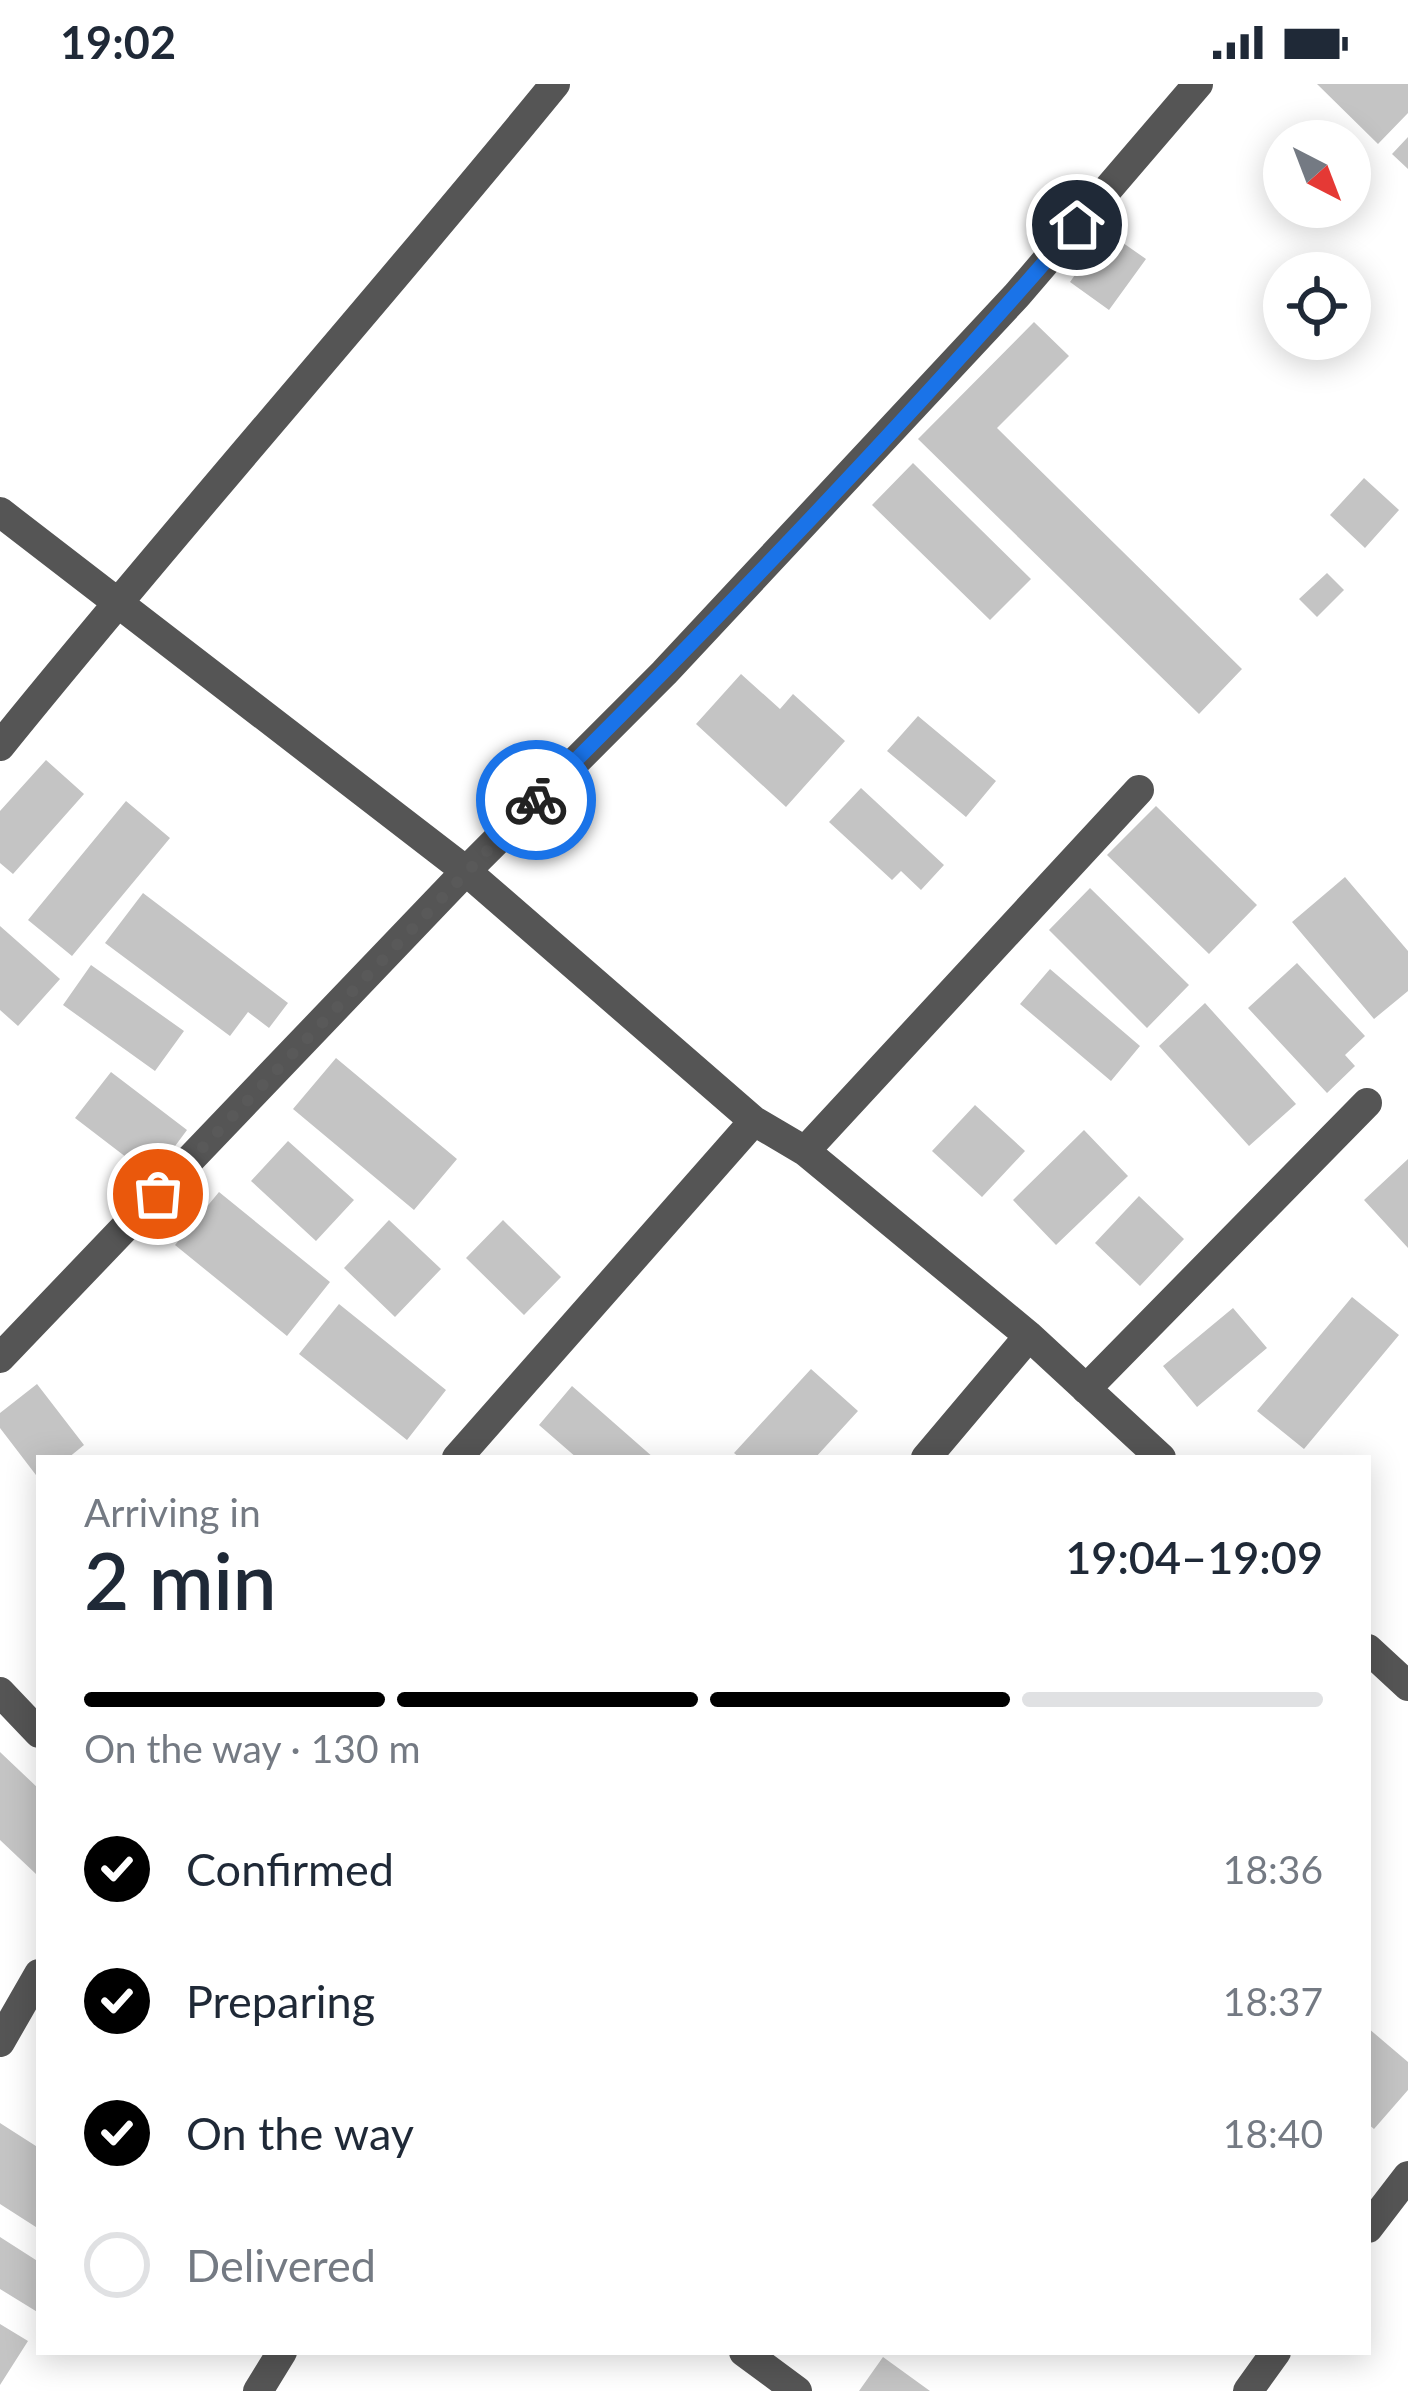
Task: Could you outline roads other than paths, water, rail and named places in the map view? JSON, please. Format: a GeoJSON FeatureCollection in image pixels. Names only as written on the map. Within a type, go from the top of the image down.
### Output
{"type":"FeatureCollection","features":[{"type":"Feature","properties":{"kind":"street"},"geometry":{"type":"LineString","coordinates":[[0,746],[117,601],[416,255],[556,84]]}},
{"type":"Feature","properties":{"kind":"street"},"geometry":{"type":"LineString","coordinates":[[0,1358],[466,871],[664,673],[1017,295],[1198,84]]}},
{"type":"Feature","properties":{"kind":"street"},"geometry":{"type":"LineString","coordinates":[[0,512],[466,871],[754,1121],[805,1151],[1029,1336],[1158,1455]]}},
{"type":"Feature","properties":{"kind":"street"},"geometry":{"type":"LineString","coordinates":[[805,1151],[1139,790]]}},
{"type":"Feature","properties":{"kind":"street"},"geometry":{"type":"LineString","coordinates":[[1086,1389],[1367,1103]]}},
{"type":"Feature","properties":{"kind":"street"},"geometry":{"type":"LineString","coordinates":[[461,1455],[754,1121]]}},
{"type":"Feature","properties":{"kind":"street"},"geometry":{"type":"LineString","coordinates":[[929,1455],[1029,1336]]}},
{"type":"Feature","properties":{"kind":"street"},"geometry":{"type":"LineString","coordinates":[[1371,1652],[1408,1686]]}},
{"type":"Feature","properties":{"kind":"street"},"geometry":{"type":"LineString","coordinates":[[0,1692],[36,1730]]}},
{"type":"Feature","properties":{"kind":"street"},"geometry":{"type":"LineString","coordinates":[[0,2042],[36,1979]]}},
{"type":"Feature","properties":{"kind":"street"},"geometry":{"type":"LineString","coordinates":[[1371,2224],[1408,2176]]}},
{"type":"Feature","properties":{"kind":"street"},"geometry":{"type":"LineString","coordinates":[[258,2391],[280,2355]]}},
{"type":"Feature","properties":{"kind":"street"},"geometry":{"type":"LineString","coordinates":[[748,2355],[797,2391]]}},
{"type":"Feature","properties":{"kind":"street"},"geometry":{"type":"LineString","coordinates":[[1248,2391],[1274,2355]]}}]}
